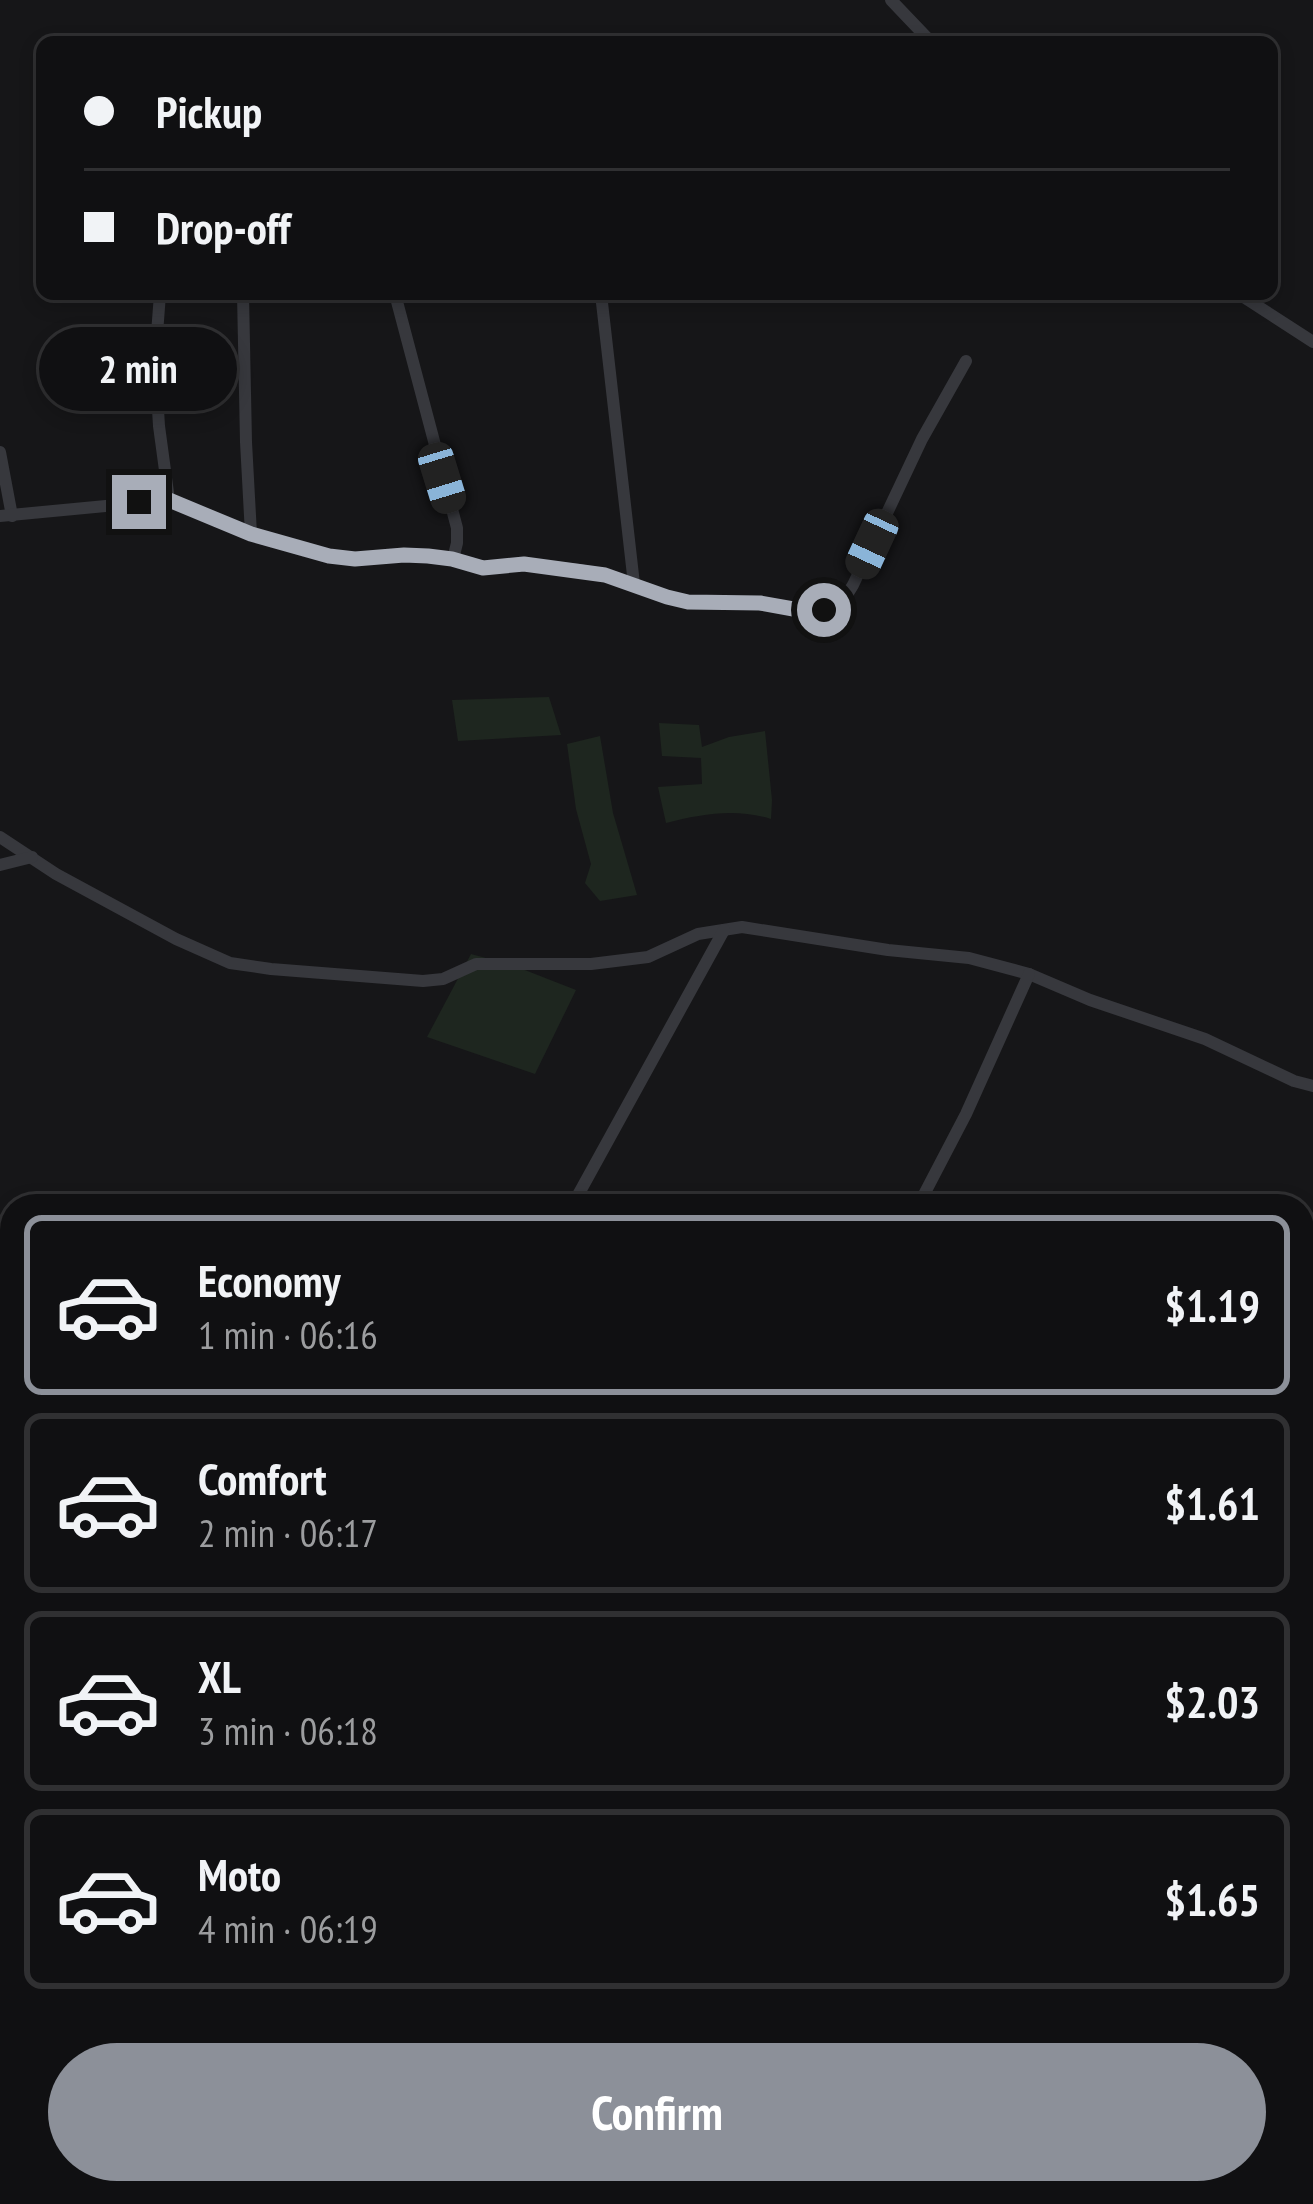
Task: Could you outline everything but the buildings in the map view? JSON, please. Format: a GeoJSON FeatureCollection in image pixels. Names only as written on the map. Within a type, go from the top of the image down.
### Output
{"type":"FeatureCollection","features":[{"type":"Feature","properties":{"kind":"street"},"geometry":{"type":"LineString","coordinates":[[891,0],[926,36]]}},
{"type":"Feature","properties":{"kind":"street"},"geometry":{"type":"LineString","coordinates":[[160,300],[155,360],[169,500]]}},
{"type":"Feature","properties":{"kind":"street"},"geometry":{"type":"LineString","coordinates":[[243,300],[251,534]]}},
{"type":"Feature","properties":{"kind":"street"},"geometry":{"type":"LineString","coordinates":[[397,300],[458,528],[452,559]]}},
{"type":"Feature","properties":{"kind":"street"},"geometry":{"type":"LineString","coordinates":[[602,300],[634,584]]}},
{"type":"Feature","properties":{"kind":"street"},"geometry":{"type":"LineString","coordinates":[[1248,300],[1313,342]]}},
{"type":"Feature","properties":{"kind":"street"},"geometry":{"type":"LineString","coordinates":[[0,452],[6,516],[169,500],[251,534],[329,556],[404,555],[452,559],[483,568],[524,564],[579,571],[688,602],[824,610],[843,601],[966,361]]}},
{"type":"Feature","properties":{"kind":"street"},"geometry":{"type":"LineString","coordinates":[[0,837],[56,874],[230,963],[423,981],[443,979],[476,964],[591,964],[648,958],[698,934],[742,927],[969,958],[1029,974],[1205,1039],[1313,1086]]}},
{"type":"Feature","properties":{"kind":"street"},"geometry":{"type":"LineString","coordinates":[[0,865],[32,857]]}},
{"type":"Feature","properties":{"kind":"street"},"geometry":{"type":"LineString","coordinates":[[579,1194],[724,930]]}},
{"type":"Feature","properties":{"kind":"street"},"geometry":{"type":"LineString","coordinates":[[924,1194],[1029,974]]}},
{"type":"Feature","properties":{"kind":"shaded area"},"geometry":{"type":"Polygon","coordinates":[[[549,697],[561,735],[458,741],[452,700],[549,697]]]}},
{"type":"Feature","properties":{"kind":"shaded area"},"geometry":{"type":"Polygon","coordinates":[[[659,723],[699,725],[702,747],[765,731],[771,819],[718,814],[666,823],[658,787],[702,784],[701,758],[662,756],[659,723]]]}},
{"type":"Feature","properties":{"kind":"shaded area"},"geometry":{"type":"Polygon","coordinates":[[[600,736],[613,813],[637,895],[600,901],[585,883],[591,864],[576,809],[567,744],[600,736]]]}},
{"type":"Feature","properties":{"kind":"shaded area"},"geometry":{"type":"Polygon","coordinates":[[[471,954],[576,990],[535,1074],[427,1037],[471,954]]]}},
{"type":"Feature","properties":{"kind":"route"},"geometry":{"type":"LineString","coordinates":[[139,502],[169,500],[251,534],[329,556],[428,556],[483,568],[524,564],[605,575],[688,602],[824,610]]}}]}
